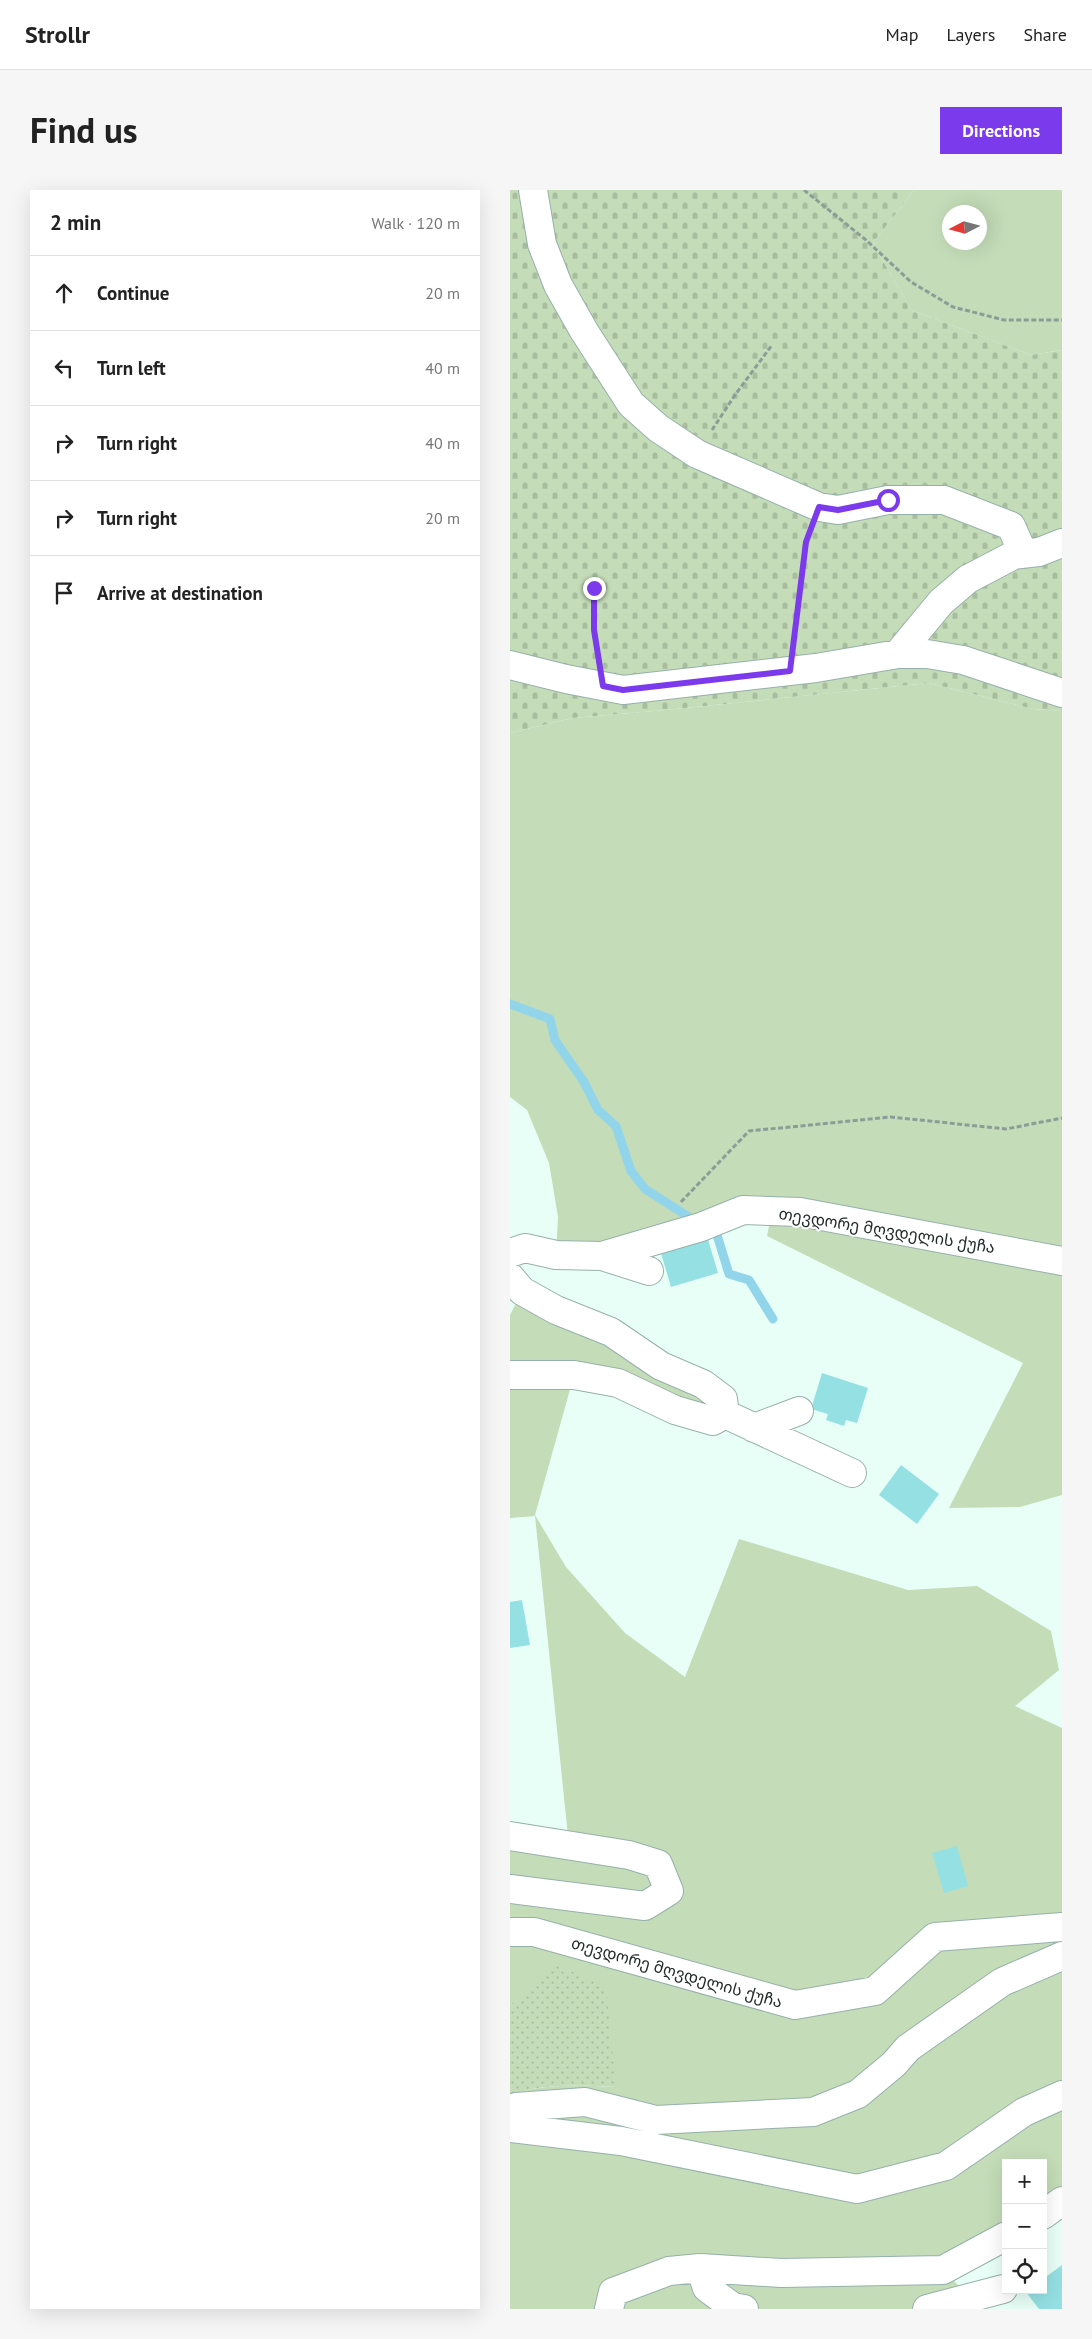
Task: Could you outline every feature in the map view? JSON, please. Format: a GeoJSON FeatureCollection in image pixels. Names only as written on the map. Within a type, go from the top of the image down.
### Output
{"type":"FeatureCollection","features":[{"type":"Feature","properties":{"kind":"street"},"geometry":{"type":"LineString","coordinates":[[533,190],[542,244],[558,285],[584,331],[631,404],[658,428],[697,454],[819,507],[838,510],[888,500],[944,500],[1011,526],[1019,544],[1014,555]]}},
{"type":"Feature","properties":{"kind":"street"},"geometry":{"type":"LineString","coordinates":[[898,654],[942,602],[968,579],[1014,555],[1039,552],[1062,543]]}},
{"type":"Feature","properties":{"kind":"street"},"geometry":{"type":"LineString","coordinates":[[510,665],[566,679],[623,690],[790,671],[898,654],[926,654],[963,660],[1062,693]]}},
{"type":"Feature","properties":{"kind":"street","name":"თევდორე მღვდელის ქუჩა"},"geometry":{"type":"LineString","coordinates":[[510,1253],[525,1248],[556,1255],[602,1256],[712,1222],[743,1210],[800,1212],[1062,1261]]}},
{"type":"Feature","properties":{"kind":"street"},"geometry":{"type":"LineString","coordinates":[[602,1256],[650,1271]]}},
{"type":"Feature","properties":{"kind":"street"},"geometry":{"type":"LineString","coordinates":[[510,1276],[522,1291],[556,1310],[611,1332],[661,1366],[703,1384],[723,1399],[725,1414]]}},
{"type":"Feature","properties":{"kind":"street"},"geometry":{"type":"LineString","coordinates":[[510,1375],[574,1375],[618,1384],[675,1410],[713,1421],[725,1414]]}},
{"type":"Feature","properties":{"kind":"street"},"geometry":{"type":"LineString","coordinates":[[754,1428],[798,1411]]}},
{"type":"Feature","properties":{"kind":"street"},"geometry":{"type":"LineString","coordinates":[[725,1414],[852,1473]]}},
{"type":"Feature","properties":{"kind":"street"},"geometry":{"type":"LineString","coordinates":[[510,1836],[629,1855],[658,1864],[669,1891],[645,1906],[510,1889]]}},
{"type":"Feature","properties":{"kind":"street","name":"თევდორე მღვდელის ქუჩა"},"geometry":{"type":"LineString","coordinates":[[510,1932],[534,1932],[794,2005],[875,1991],[935,1938],[1062,1927]]}},
{"type":"Feature","properties":{"kind":"street"},"geometry":{"type":"LineString","coordinates":[[1062,1956],[1002,1982],[908,2048],[894,2064],[858,2094],[813,2112],[656,2120],[585,2102],[516,2107],[510,2127],[621,2141],[857,2190],[946,2166],[1024,2112],[1062,2095]]}},
{"type":"Feature","properties":{"kind":"street"},"geometry":{"type":"LineString","coordinates":[[1047,2212],[1062,2201]]}},
{"type":"Feature","properties":{"kind":"street"},"geometry":{"type":"LineString","coordinates":[[609,2309],[613,2292],[669,2271],[700,2268],[781,2274],[943,2270],[1002,2238]]}},
{"type":"Feature","properties":{"kind":"street"},"geometry":{"type":"LineString","coordinates":[[700,2268],[708,2288],[733,2307],[744,2309]]}},
{"type":"Feature","properties":{"kind":"street"},"geometry":{"type":"LineString","coordinates":[[927,2309],[1002,2289]]}},
{"type":"Feature","properties":{"kind":"path"},"geometry":{"type":"LineString","coordinates":[[804,190],[866,240],[911,282],[953,307],[1004,320],[1062,320]]}},
{"type":"Feature","properties":{"kind":"path"},"geometry":{"type":"LineString","coordinates":[[697,454],[735,395],[772,345]]}},
{"type":"Feature","properties":{"kind":"path"},"geometry":{"type":"LineString","coordinates":[[790,671],[806,542],[819,507]]}},
{"type":"Feature","properties":{"kind":"path"},"geometry":{"type":"LineString","coordinates":[[594,588],[594,630],[603,686]]}},
{"type":"Feature","properties":{"kind":"path"},"geometry":{"type":"LineString","coordinates":[[688,1193],[748,1130],[891,1117],[1006,1129],[1062,1118]]}},
{"type":"Feature","properties":{"kind":"green space"},"geometry":{"type":"Polygon","coordinates":[[[510,190],[914,190],[873,243],[911,310],[1031,355],[1062,350],[1062,711],[1033,709],[929,683],[573,718],[510,733],[510,190]]]}},
{"type":"Feature","properties":{"kind":"green space"},"geometry":{"type":"Polygon","coordinates":[[[914,190],[1062,190],[1062,350],[1031,355],[911,310],[873,243],[914,190]]]}},
{"type":"Feature","properties":{"kind":"green space"},"geometry":{"type":"Polygon","coordinates":[[[929,683],[1033,709],[1062,711],[1062,1495],[1020,1507],[949,1508],[1023,1363],[767,1236],[772,1212],[556,1255],[558,1217],[549,1163],[527,1110],[510,1097],[510,733],[573,718],[929,683]]]}},
{"type":"Feature","properties":{"kind":"green space"},"geometry":{"type":"Polygon","coordinates":[[[522,1291],[611,1332],[725,1414],[574,1375],[535,1515],[566,1567],[625,1633],[685,1677],[739,1539],[908,1590],[977,1586],[1051,1631],[1059,1670],[1015,1706],[1062,1728],[1062,2201],[1047,2212],[1047,2159],[1002,2159],[1002,2238],[943,2270],[982,2309],[510,2309],[510,2098],[531,2089],[545,2087],[616,2087],[520,1997],[510,2005],[510,1841],[569,1846],[535,1516],[510,1518],[510,1315],[522,1291]]]}},
{"type":"Feature","properties":{"kind":"green space"},"geometry":{"type":"Polygon","coordinates":[[[558,1965],[606,1988],[616,2087],[545,2087],[531,2089],[510,2098],[510,2005],[558,1965]]]}},
{"type":"Feature","properties":{"kind":"building"},"geometry":{"type":"Polygon","coordinates":[[[707,1236],[718,1273],[671,1287],[660,1250],[707,1236]]]}},
{"type":"Feature","properties":{"kind":"building"},"geometry":{"type":"Polygon","coordinates":[[[822,1373],[868,1388],[857,1423],[846,1420],[844,1426],[826,1420],[828,1414],[811,1409],[822,1373]]]}},
{"type":"Feature","properties":{"kind":"building"},"geometry":{"type":"Polygon","coordinates":[[[901,1465],[939,1494],[917,1524],[879,1495],[901,1465]]]}},
{"type":"Feature","properties":{"kind":"building"},"geometry":{"type":"Polygon","coordinates":[[[522,1600],[530,1645],[510,1648],[510,1602],[522,1600]]]}},
{"type":"Feature","properties":{"kind":"building"},"geometry":{"type":"Polygon","coordinates":[[[957,1846],[968,1886],[944,1893],[932,1853],[957,1846]]]}},
{"type":"Feature","properties":{"kind":"building"},"geometry":{"type":"Polygon","coordinates":[[[1062,2265],[1062,2309],[1039,2309],[1028,2294],[1047,2294],[1047,2276],[1062,2265]]]}},
{"type":"Feature","properties":{"kind":"waterway"},"geometry":{"type":"LineString","coordinates":[[510,1004],[550,1019],[555,1040],[584,1082],[598,1110],[616,1126],[631,1171],[645,1189],[697,1222]]}},
{"type":"Feature","properties":{"kind":"waterway"},"geometry":{"type":"LineString","coordinates":[[708,1229],[717,1235],[729,1274],[749,1280],[773,1319]]}},
{"type":"Feature","properties":{"kind":"route"},"geometry":{"type":"LineString","coordinates":[[594,588],[594,630],[603,686],[623,690],[790,671],[806,542],[819,507],[838,510],[888,500]]}}]}
